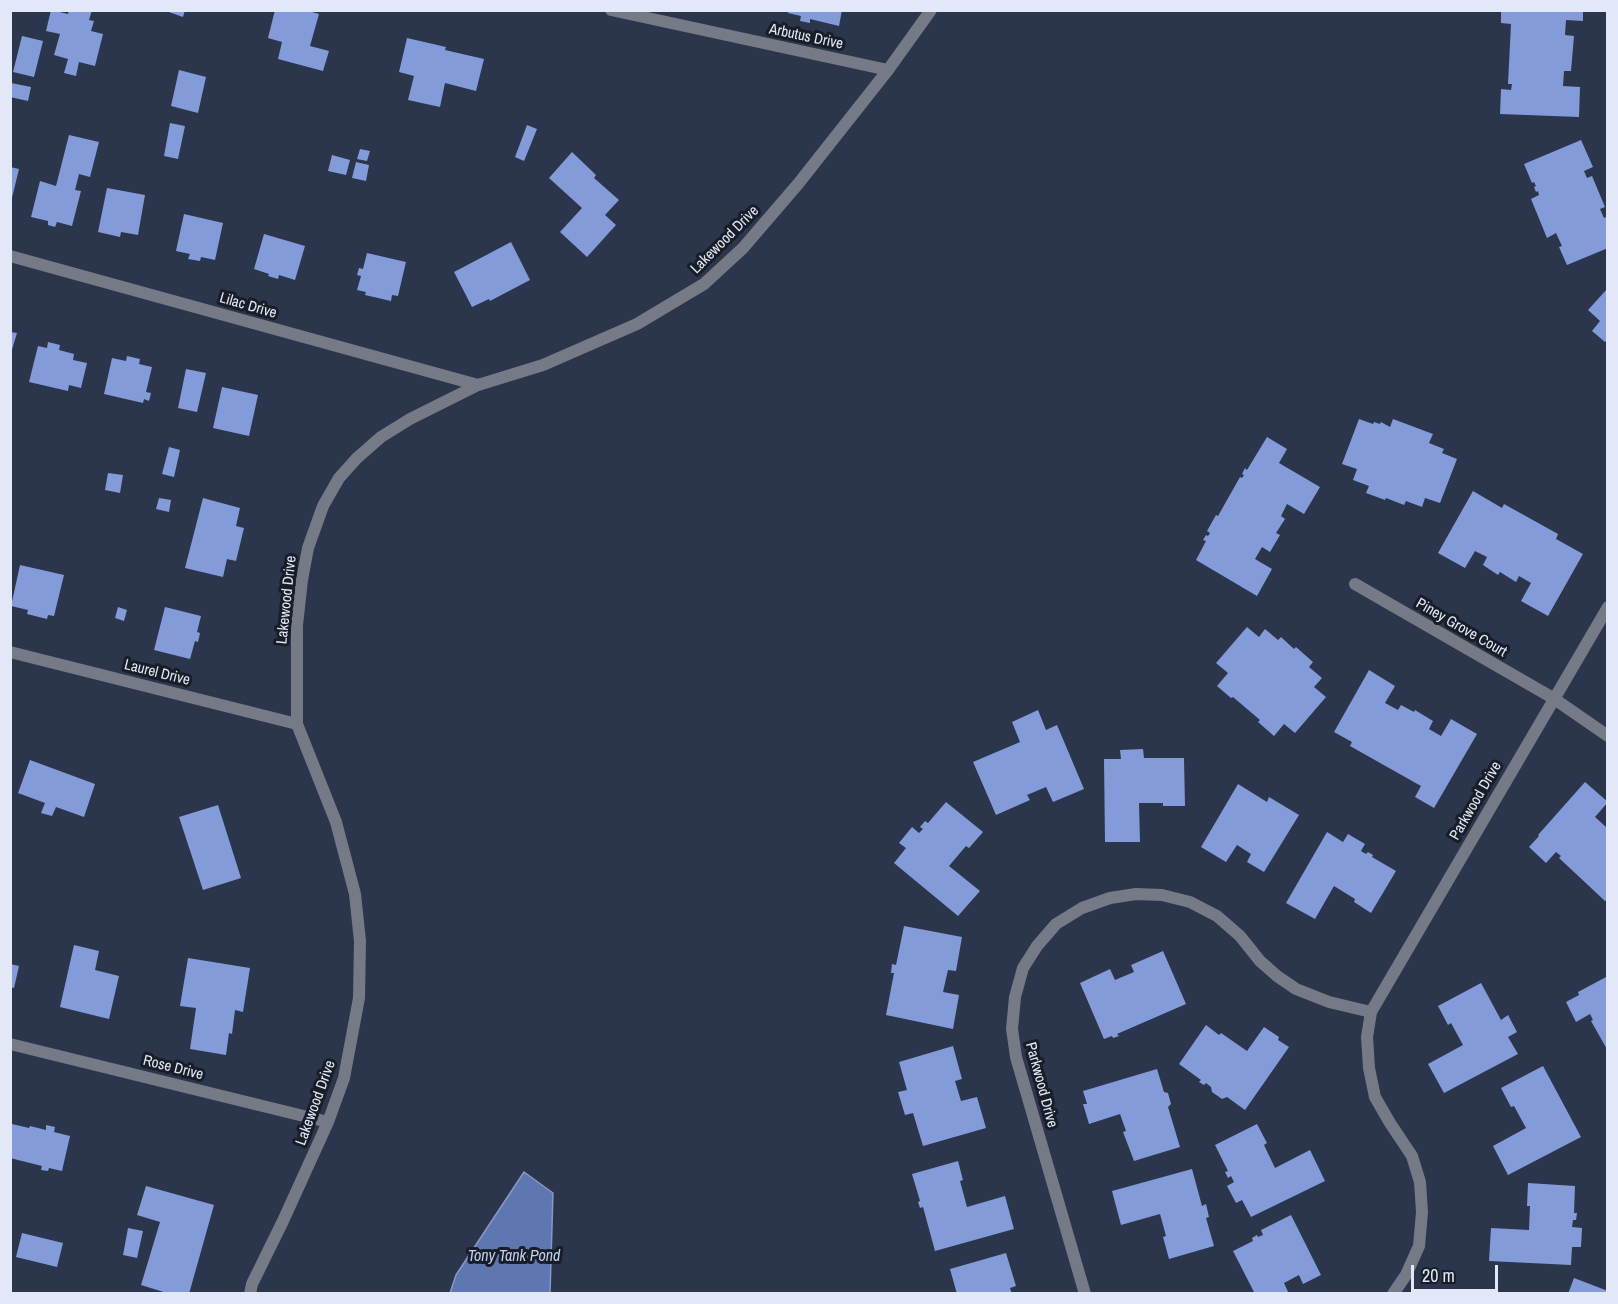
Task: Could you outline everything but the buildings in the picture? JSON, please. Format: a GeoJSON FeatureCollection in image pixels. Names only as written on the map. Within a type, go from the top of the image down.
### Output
{"type":"FeatureCollection","features":[{"type":"Feature","properties":{"kind":"street","name":"Arbutus Drive"},"geometry":{"type":"LineString","coordinates":[[611,10],[888,70]]}},
{"type":"Feature","properties":{"kind":"street","name":"Lakewood Drive"},"geometry":{"type":"LineString","coordinates":[[250,1293],[252,1284],[328,1122],[344,1078],[359,998],[360,941],[355,894],[336,822],[297,724],[297,624],[302,580],[308,548],[323,506],[339,478],[357,458],[381,437],[410,419],[477,386],[543,365],[637,324],[704,284],[742,248],[798,184],[888,70],[931,10]]}},
{"type":"Feature","properties":{"kind":"street","name":"Lilac Drive"},"geometry":{"type":"LineString","coordinates":[[10,256],[477,386]]}},
{"type":"Feature","properties":{"kind":"street","name":"Piney Grove Court"},"geometry":{"type":"LineString","coordinates":[[1355,584],[1553,698],[1608,736]]}},
{"type":"Feature","properties":{"kind":"street","name":"Parkwood Drive"},"geometry":{"type":"LineString","coordinates":[[1393,1293],[1406,1275],[1419,1246],[1422,1212],[1420,1182],[1412,1156],[1375,1097],[1369,1068],[1367,1037],[1371,1012],[1608,606]]}},
{"type":"Feature","properties":{"kind":"street","name":"Laurel Drive"},"geometry":{"type":"LineString","coordinates":[[10,652],[297,724]]}},
{"type":"Feature","properties":{"kind":"street","name":"Parkwood Drive"},"geometry":{"type":"LineString","coordinates":[[1085,1293],[1016,1057],[1012,1029],[1023,968],[1037,946],[1056,924],[1082,908],[1110,898],[1136,894],[1162,895],[1190,902],[1217,916],[1240,936],[1260,961],[1296,989],[1329,1002],[1371,1012]]}},
{"type":"Feature","properties":{"kind":"street","name":"Rose Drive"},"geometry":{"type":"LineString","coordinates":[[10,1044],[328,1122]]}},
{"type":"Feature","properties":{"kind":"water","name":"Tony Tank Pond"},"geometry":{"type":"Polygon","coordinates":[[[524,1172],[553,1193],[550,1293],[450,1293],[456,1275],[524,1172]]]}}]}
